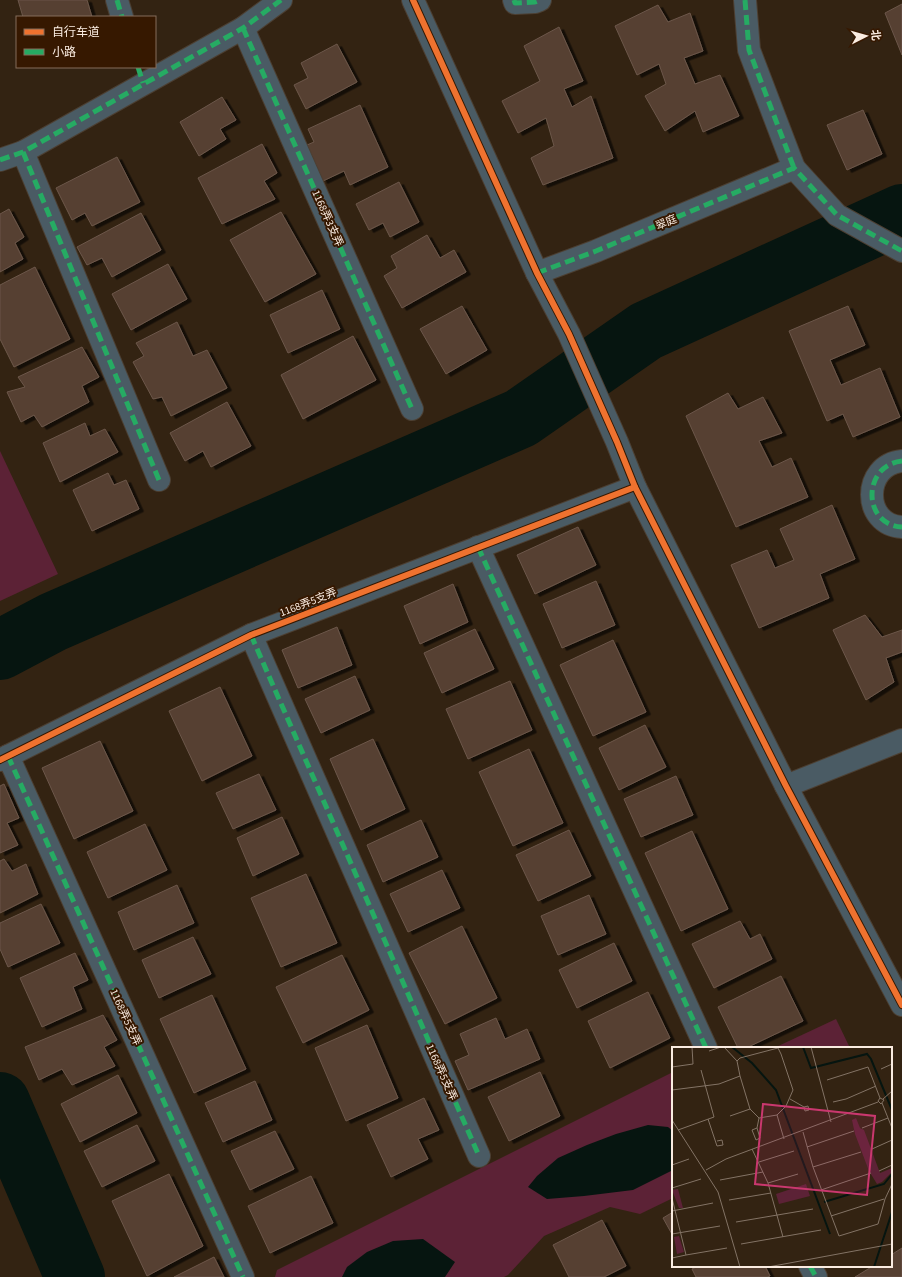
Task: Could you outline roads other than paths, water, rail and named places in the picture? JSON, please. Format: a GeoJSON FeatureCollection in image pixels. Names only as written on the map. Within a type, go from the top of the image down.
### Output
{"type":"FeatureCollection","features":[{"type":"Feature","properties":{"kind":"street"},"geometry":{"type":"LineString","coordinates":[[117,0],[122,16]]}},
{"type":"Feature","properties":{"kind":"street"},"geometry":{"type":"LineString","coordinates":[[0,160],[23,152],[141,75],[243,28],[281,0]]}},
{"type":"Feature","properties":{"kind":"street"},"geometry":{"type":"LineString","coordinates":[[413,0],[537,273],[569,334],[635,486],[786,786],[902,1005]]}},
{"type":"Feature","properties":{"kind":"street"},"geometry":{"type":"LineString","coordinates":[[514,0],[515,3],[535,2],[540,0]]}},
{"type":"Feature","properties":{"kind":"street"},"geometry":{"type":"LineString","coordinates":[[745,0],[748,50],[794,168],[838,215],[902,251]]}},
{"type":"Feature","properties":{"kind":"street","name":"1168弄3支弄"},"geometry":{"type":"LineString","coordinates":[[243,28],[412,409]]}},
{"type":"Feature","properties":{"kind":"street"},"geometry":{"type":"LineString","coordinates":[[23,152],[159,480]]}},
{"type":"Feature","properties":{"kind":"street","name":"翠庭"},"geometry":{"type":"LineString","coordinates":[[537,273],[596,251],[794,168]]}},
{"type":"Feature","properties":{"kind":"street"},"geometry":{"type":"LineString","coordinates":[[902,461],[895,462],[884,468],[875,480],[872,491],[872,501],[876,512],[885,521],[896,527],[902,527]]}},
{"type":"Feature","properties":{"kind":"street","name":"1168弄5支弄"},"geometry":{"type":"LineString","coordinates":[[243,1277],[4,758],[251,635],[635,486]]}},
{"type":"Feature","properties":{"kind":"street"},"geometry":{"type":"LineString","coordinates":[[478,546],[706,1047]]}},
{"type":"Feature","properties":{"kind":"street","name":"1168弄5支弄"},"geometry":{"type":"LineString","coordinates":[[251,635],[479,1156]]}},
{"type":"Feature","properties":{"kind":"street"},"geometry":{"type":"LineString","coordinates":[[786,786],[902,740]]}},
{"type":"Feature","properties":{"kind":"street"},"geometry":{"type":"LineString","coordinates":[[811,1267],[816,1277]]}},
{"type":"Feature","properties":{"kind":"waterway"},"geometry":{"type":"LineString","coordinates":[[0,650],[53,622],[521,418],[646,331],[902,214]]}},
{"type":"Feature","properties":{"kind":"waterway"},"geometry":{"type":"LineString","coordinates":[[0,1102],[75,1277]]}}]}
